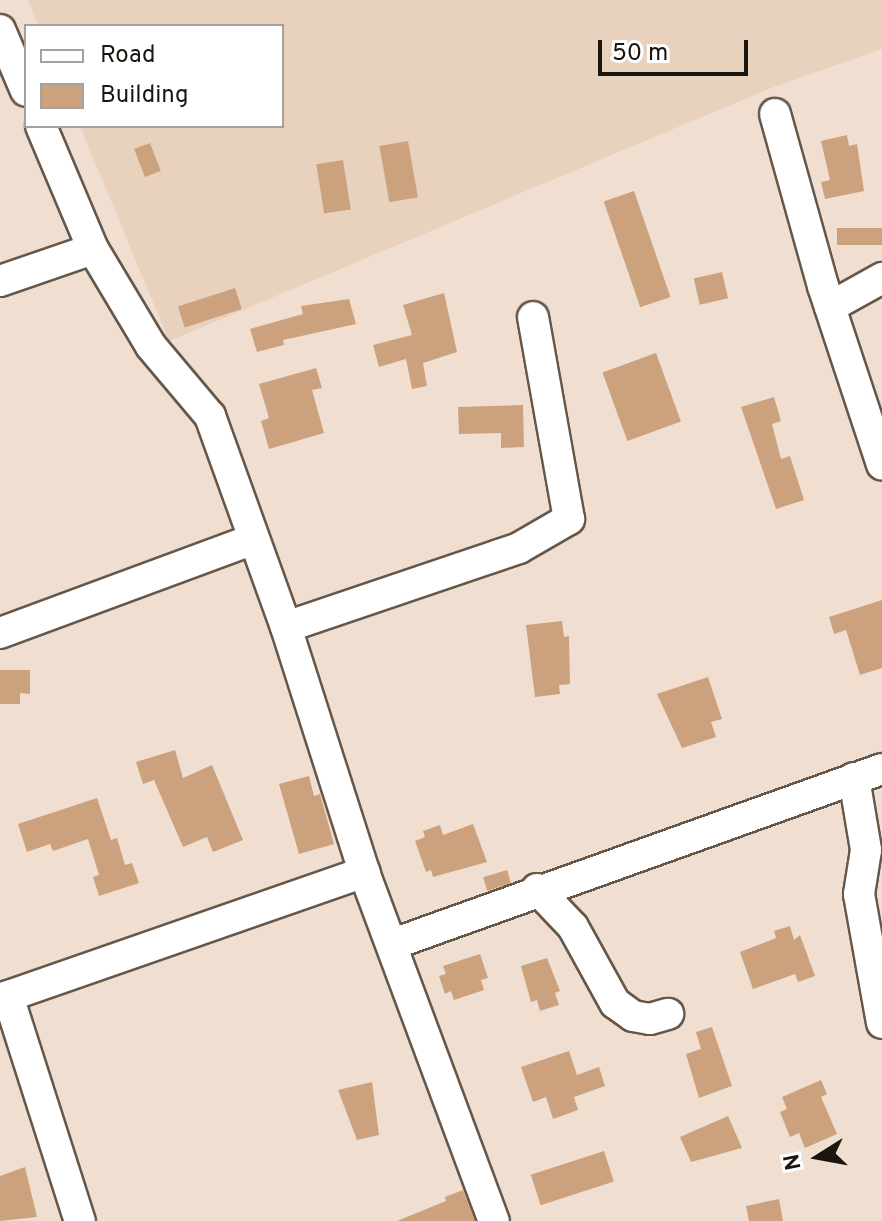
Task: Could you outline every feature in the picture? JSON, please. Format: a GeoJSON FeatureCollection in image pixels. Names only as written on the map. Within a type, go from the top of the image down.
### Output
{"type":"FeatureCollection","features":[{"type":"Feature","properties":{"kind":"street"},"geometry":{"type":"LineString","coordinates":[[0,30],[24,86]]}},
{"type":"Feature","properties":{"kind":"street"},"geometry":{"type":"LineString","coordinates":[[775,114],[830,307],[882,464]]}},
{"type":"Feature","properties":{"kind":"street"},"geometry":{"type":"LineString","coordinates":[[42,128],[93,249],[151,346],[210,416],[251,540],[286,627],[364,872],[494,1221]]}},
{"type":"Feature","properties":{"kind":"street"},"geometry":{"type":"LineString","coordinates":[[0,281],[93,249]]}},
{"type":"Feature","properties":{"kind":"street"},"geometry":{"type":"LineString","coordinates":[[830,307],[882,278]]}},
{"type":"Feature","properties":{"kind":"street"},"geometry":{"type":"LineString","coordinates":[[286,627],[519,548],[569,519],[533,317]]}},
{"type":"Feature","properties":{"kind":"street"},"geometry":{"type":"LineString","coordinates":[[0,633],[251,540]]}},
{"type":"Feature","properties":{"kind":"street"},"geometry":{"type":"LineString","coordinates":[[393,944],[537,889],[868,773],[866,850],[859,894],[882,1023]]}},
{"type":"Feature","properties":{"kind":"street"},"geometry":{"type":"LineString","coordinates":[[80,1221],[4,998],[364,872]]}},
{"type":"Feature","properties":{"kind":"street"},"geometry":{"type":"LineString","coordinates":[[537,889],[573,927],[615,1003],[633,1016],[650,1019],[668,1014]]}},
{"type":"Feature","properties":{"kind":"shaded area"},"geometry":{"type":"Polygon","coordinates":[[[28,0],[882,0],[882,49],[771,88],[169,341],[81,128],[284,128],[284,24],[38,24],[28,0]]]}},
{"type":"Feature","properties":{"kind":"building"},"geometry":{"type":"Polygon","coordinates":[[[847,135],[849,146],[857,144],[864,191],[825,199],[821,182],[830,180],[821,141],[847,135]]]}},
{"type":"Feature","properties":{"kind":"building"},"geometry":{"type":"Polygon","coordinates":[[[408,141],[418,197],[389,202],[379,146],[408,141]]]}},
{"type":"Feature","properties":{"kind":"building"},"geometry":{"type":"Polygon","coordinates":[[[150,143],[161,171],[145,177],[134,149],[150,143]]]}},
{"type":"Feature","properties":{"kind":"building"},"geometry":{"type":"Polygon","coordinates":[[[343,160],[351,209],[324,214],[316,164],[343,160]]]}},
{"type":"Feature","properties":{"kind":"building"},"geometry":{"type":"Polygon","coordinates":[[[634,191],[670,297],[640,307],[604,201],[634,191]]]}},
{"type":"Feature","properties":{"kind":"building"},"geometry":{"type":"Polygon","coordinates":[[[837,228],[882,228],[882,245],[837,245],[837,228]]]}},
{"type":"Feature","properties":{"kind":"building"},"geometry":{"type":"Polygon","coordinates":[[[722,272],[728,298],[700,305],[694,279],[722,272]]]}},
{"type":"Feature","properties":{"kind":"building"},"geometry":{"type":"Polygon","coordinates":[[[235,288],[242,309],[185,327],[178,307],[235,288]]]}},
{"type":"Feature","properties":{"kind":"building"},"geometry":{"type":"Polygon","coordinates":[[[444,293],[457,352],[423,363],[427,386],[412,389],[406,359],[379,367],[373,345],[412,335],[403,305],[444,293]]]}},
{"type":"Feature","properties":{"kind":"building"},"geometry":{"type":"Polygon","coordinates":[[[349,299],[356,324],[283,340],[284,345],[257,352],[250,329],[303,314],[301,306],[349,299]]]}},
{"type":"Feature","properties":{"kind":"building"},"geometry":{"type":"Polygon","coordinates":[[[656,353],[681,422],[627,441],[602,372],[656,353]]]}},
{"type":"Feature","properties":{"kind":"building"},"geometry":{"type":"Polygon","coordinates":[[[316,368],[322,388],[312,390],[324,433],[269,449],[261,421],[269,418],[259,384],[316,368]]]}},
{"type":"Feature","properties":{"kind":"building"},"geometry":{"type":"Polygon","coordinates":[[[774,397],[781,421],[772,424],[781,459],[790,456],[804,500],[776,509],[741,407],[774,397]]]}},
{"type":"Feature","properties":{"kind":"building"},"geometry":{"type":"Polygon","coordinates":[[[523,405],[524,447],[501,448],[501,433],[459,434],[458,407],[523,405]]]}},
{"type":"Feature","properties":{"kind":"building"},"geometry":{"type":"Polygon","coordinates":[[[882,600],[882,668],[860,675],[846,630],[834,634],[829,617],[882,600]]]}},
{"type":"Feature","properties":{"kind":"building"},"geometry":{"type":"Polygon","coordinates":[[[562,621],[564,637],[569,636],[570,684],[559,685],[560,694],[535,697],[526,625],[562,621]]]}},
{"type":"Feature","properties":{"kind":"building"},"geometry":{"type":"Polygon","coordinates":[[[0,670],[30,670],[30,694],[20,693],[20,704],[0,704],[0,670]]]}},
{"type":"Feature","properties":{"kind":"building"},"geometry":{"type":"Polygon","coordinates":[[[708,677],[722,719],[711,722],[716,737],[682,748],[657,694],[708,677]]]}},
{"type":"Feature","properties":{"kind":"building"},"geometry":{"type":"Polygon","coordinates":[[[175,750],[183,778],[212,765],[243,840],[213,852],[207,837],[183,847],[154,780],[143,784],[136,762],[175,750]]]}},
{"type":"Feature","properties":{"kind":"building"},"geometry":{"type":"Polygon","coordinates":[[[309,776],[314,796],[320,794],[334,844],[299,854],[279,784],[309,776]]]}},
{"type":"Feature","properties":{"kind":"building"},"geometry":{"type":"Polygon","coordinates":[[[97,798],[111,840],[117,838],[125,865],[132,863],[139,883],[99,896],[93,877],[99,875],[88,839],[53,851],[50,844],[27,852],[18,824],[97,798]]]}},
{"type":"Feature","properties":{"kind":"building"},"geometry":{"type":"Polygon","coordinates":[[[473,824],[487,862],[433,877],[431,870],[426,872],[415,841],[425,837],[423,831],[440,825],[443,835],[473,824]]]}},
{"type":"Feature","properties":{"kind":"building"},"geometry":{"type":"Polygon","coordinates":[[[507,870],[511,883],[487,891],[483,877],[507,870]]]}},
{"type":"Feature","properties":{"kind":"building"},"geometry":{"type":"Polygon","coordinates":[[[790,926],[794,940],[800,935],[815,976],[798,982],[795,974],[753,989],[740,952],[776,938],[774,931],[790,926]]]}},
{"type":"Feature","properties":{"kind":"building"},"geometry":{"type":"Polygon","coordinates":[[[480,954],[488,978],[481,980],[484,990],[454,1000],[451,991],[445,994],[439,976],[446,974],[443,966],[480,954]]]}},
{"type":"Feature","properties":{"kind":"building"},"geometry":{"type":"Polygon","coordinates":[[[547,958],[560,991],[555,993],[559,1005],[540,1011],[537,1000],[531,1002],[521,966],[547,958]]]}},
{"type":"Feature","properties":{"kind":"building"},"geometry":{"type":"Polygon","coordinates":[[[712,1027],[732,1086],[699,1098],[686,1054],[701,1049],[696,1032],[712,1027]]]}},
{"type":"Feature","properties":{"kind":"building"},"geometry":{"type":"Polygon","coordinates":[[[569,1051],[577,1075],[599,1067],[605,1086],[574,1097],[578,1110],[553,1119],[546,1097],[533,1102],[521,1067],[569,1051]]]}},
{"type":"Feature","properties":{"kind":"building"},"geometry":{"type":"Polygon","coordinates":[[[821,1080],[827,1094],[821,1097],[837,1134],[805,1148],[799,1133],[790,1137],[780,1112],[787,1109],[782,1097],[821,1080]]]}},
{"type":"Feature","properties":{"kind":"building"},"geometry":{"type":"Polygon","coordinates":[[[372,1082],[379,1135],[357,1140],[338,1090],[372,1082]]]}},
{"type":"Feature","properties":{"kind":"building"},"geometry":{"type":"Polygon","coordinates":[[[728,1116],[742,1148],[691,1162],[680,1137],[728,1116]]]}},
{"type":"Feature","properties":{"kind":"building"},"geometry":{"type":"Polygon","coordinates":[[[604,1151],[614,1181],[541,1205],[531,1175],[604,1151]]]}},
{"type":"Feature","properties":{"kind":"building"},"geometry":{"type":"Polygon","coordinates":[[[25,1167],[37,1217],[0,1221],[0,1176],[25,1167]]]}},
{"type":"Feature","properties":{"kind":"building"},"geometry":{"type":"Polygon","coordinates":[[[463,1190],[475,1221],[397,1221],[446,1201],[445,1197],[463,1190]]]}},
{"type":"Feature","properties":{"kind":"building"},"geometry":{"type":"Polygon","coordinates":[[[779,1199],[783,1221],[749,1221],[746,1206],[779,1199]]]}}]}
